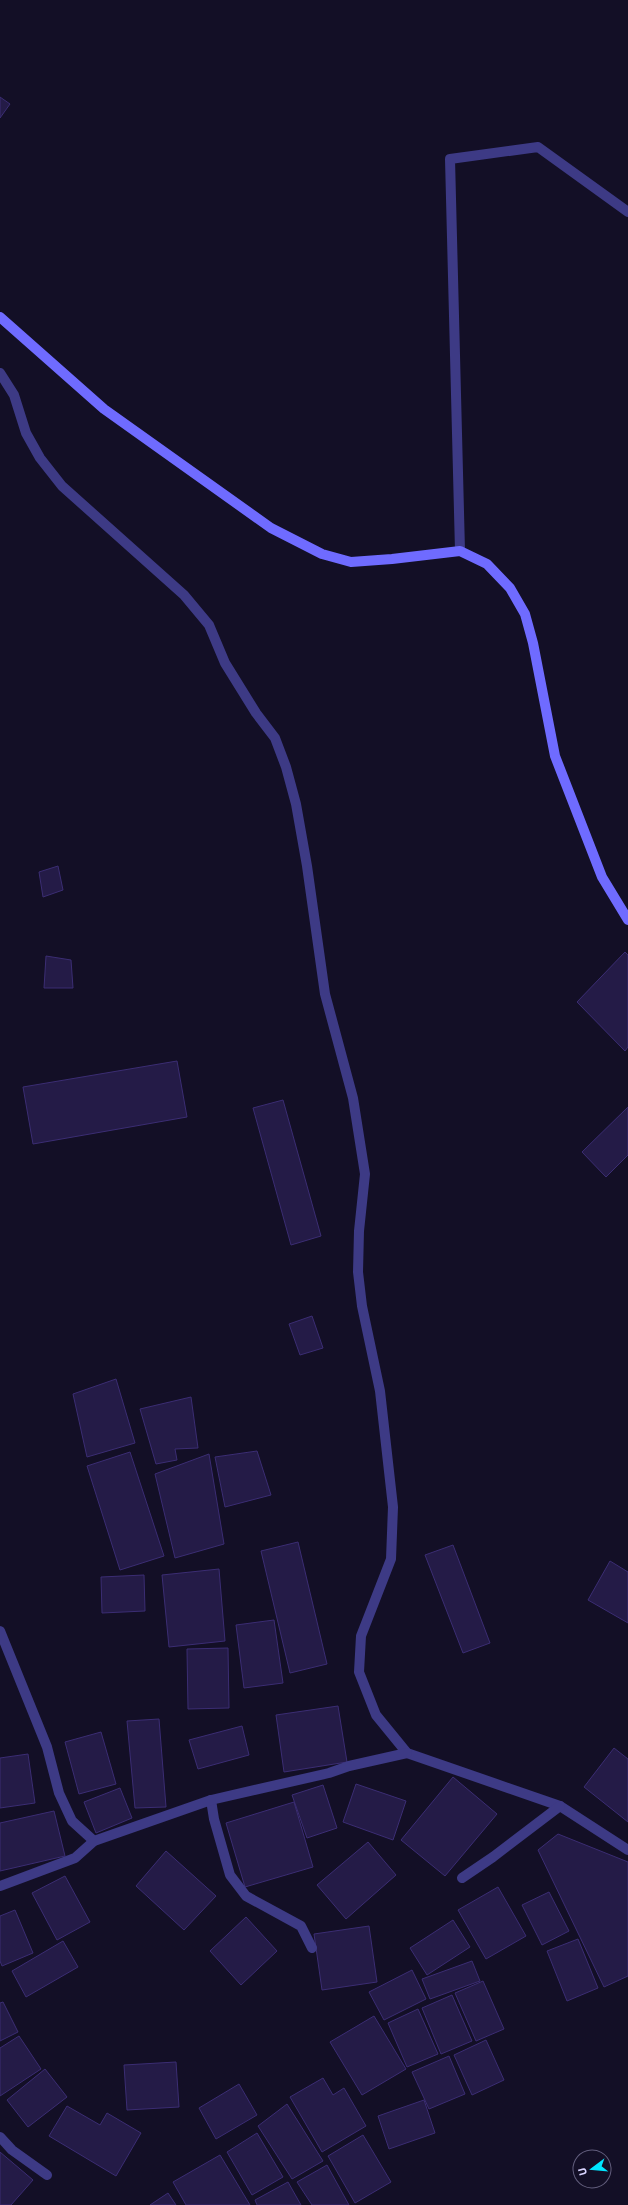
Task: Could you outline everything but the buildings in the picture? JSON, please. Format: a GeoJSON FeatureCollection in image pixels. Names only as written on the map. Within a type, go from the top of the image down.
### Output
{"type":"FeatureCollection","features":[{"type":"Feature","properties":{"kind":"street"},"geometry":{"type":"LineString","coordinates":[[460,551],[450,159],[538,147],[628,212]]}},
{"type":"Feature","properties":{"kind":"street"},"geometry":{"type":"LineString","coordinates":[[0,318],[104,409],[271,528],[322,554],[351,562],[460,551],[486,564],[510,588],[524,614],[533,643],[555,756],[602,877],[628,920]]}},
{"type":"Feature","properties":{"kind":"street"},"geometry":{"type":"LineString","coordinates":[[0,373],[14,395],[26,433],[40,458],[62,486],[184,595],[209,625],[225,663],[256,713],[275,738],[286,767],[296,804],[307,866],[324,994],[353,1098],[365,1174],[359,1231],[358,1272],[362,1306],[380,1391],[393,1507],[391,1559],[361,1636],[359,1672],[376,1715],[407,1753],[560,1806],[628,1850]]}},
{"type":"Feature","properties":{"kind":"street"},"geometry":{"type":"LineString","coordinates":[[0,1631],[47,1747],[59,1793],[72,1821],[94,1841]]}},
{"type":"Feature","properties":{"kind":"street"},"geometry":{"type":"LineString","coordinates":[[0,1886],[75,1858],[94,1841],[211,1800],[329,1774],[349,1766],[407,1753]]}},
{"type":"Feature","properties":{"kind":"street"},"geometry":{"type":"LineString","coordinates":[[211,1800],[214,1819],[230,1874],[246,1896],[301,1926],[312,1948]]}},
{"type":"Feature","properties":{"kind":"street"},"geometry":{"type":"LineString","coordinates":[[462,1878],[493,1857],[560,1806]]}},
{"type":"Feature","properties":{"kind":"street"},"geometry":{"type":"LineString","coordinates":[[0,2137],[27,2162],[47,2175]]}}]}
